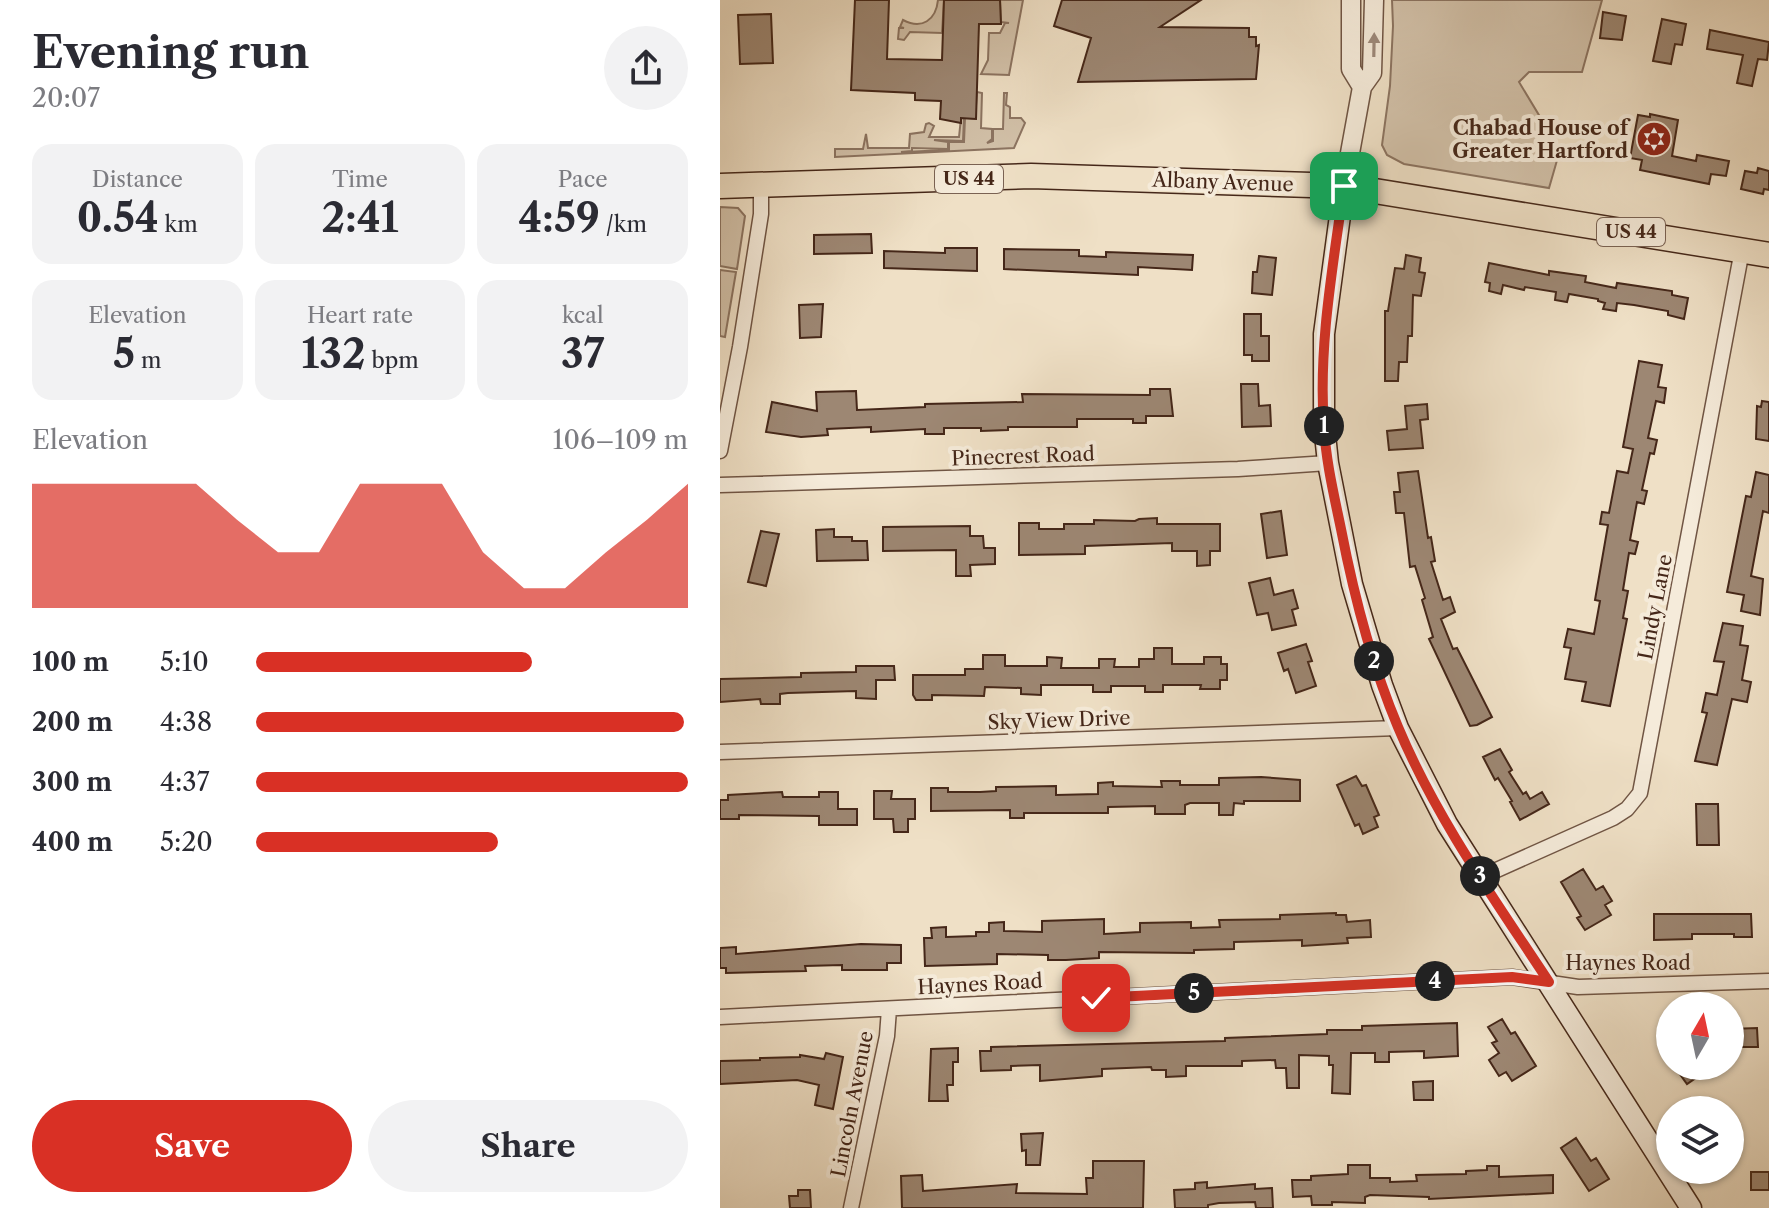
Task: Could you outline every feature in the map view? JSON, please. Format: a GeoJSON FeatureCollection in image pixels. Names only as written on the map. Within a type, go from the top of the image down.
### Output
{"type":"FeatureCollection","features":[{"type":"Feature","properties":{"kind":"highway","name":"Albany Avenue"},"geometry":{"type":"LineString","coordinates":[[720,186],[1031,176],[1344,186],[1769,255]]}},
{"type":"Feature","properties":{"kind":"main road"},"geometry":{"type":"LineString","coordinates":[[1344,186],[1324,334],[1324,425],[1328,463],[1352,584],[1372,656],[1398,728],[1447,824],[1691,1208]]}},
{"type":"Feature","properties":{"kind":"street"},"geometry":{"type":"LineString","coordinates":[[1351,0],[1351,69],[1362,87]]}},
{"type":"Feature","properties":{"kind":"street"},"geometry":{"type":"LineString","coordinates":[[1344,186],[1362,87],[1372,73],[1374,0]]}},
{"type":"Feature","properties":{"kind":"street"},"geometry":{"type":"LineString","coordinates":[[720,451],[761,214],[761,186]]}},
{"type":"Feature","properties":{"kind":"street","name":"Lindy Lane"},"geometry":{"type":"LineString","coordinates":[[1481,877],[1613,818],[1627,809],[1640,793],[1742,250]]}},
{"type":"Feature","properties":{"kind":"street","name":"Pinecrest Road"},"geometry":{"type":"LineString","coordinates":[[720,485],[1238,469],[1328,463]]}},
{"type":"Feature","properties":{"kind":"street","name":"Sky View Drive"},"geometry":{"type":"LineString","coordinates":[[720,752],[1398,728]]}},
{"type":"Feature","properties":{"kind":"street","name":"Haynes Road"},"geometry":{"type":"LineString","coordinates":[[720,1017],[1512,977],[1581,987],[1769,981]]}},
{"type":"Feature","properties":{"kind":"street","name":"Lincoln Avenue"},"geometry":{"type":"LineString","coordinates":[[851,1208],[887,1036],[889,1009]]}},
{"type":"Feature","properties":{"kind":"shaded area"},"geometry":{"type":"Polygon","coordinates":[[[938,0],[944,0],[942,33],[910,32],[904,40],[898,39],[899,28],[904,28],[900,27],[903,20],[916,24],[927,21],[934,13],[938,0]]]}},
{"type":"Feature","properties":{"kind":"shaded area"},"geometry":{"type":"Polygon","coordinates":[[[1000,0],[1023,0],[1009,75],[981,74],[988,60],[989,33],[1000,33],[1005,23],[1009,23],[1001,22],[1000,0]]]}},
{"type":"Feature","properties":{"kind":"shaded area"},"geometry":{"type":"Polygon","coordinates":[[[1392,0],[1602,0],[1582,72],[1529,72],[1519,82],[1560,150],[1549,188],[1404,164],[1387,155],[1382,145],[1390,86],[1392,0]]]}},
{"type":"Feature","properties":{"kind":"shaded area"},"geometry":{"type":"Polygon","coordinates":[[[977,92],[982,93],[981,128],[992,129],[992,139],[987,143],[993,141],[993,129],[1003,129],[1004,93],[1007,93],[1006,105],[1010,107],[1010,118],[1021,118],[1025,123],[1014,148],[835,157],[835,149],[863,149],[866,134],[868,148],[909,148],[910,134],[924,132],[929,123],[934,126],[929,137],[959,137],[961,118],[964,118],[963,141],[934,140],[948,142],[948,149],[912,148],[912,151],[901,152],[949,150],[949,142],[964,142],[965,118],[975,119],[977,92]]]}},
{"type":"Feature","properties":{"kind":"shaded area"},"geometry":{"type":"Polygon","coordinates":[[[720,207],[738,208],[745,216],[737,269],[720,266],[720,207]]]}},
{"type":"Feature","properties":{"kind":"shaded area"},"geometry":{"type":"Polygon","coordinates":[[[720,270],[736,272],[725,337],[720,336],[720,270]]]}},
{"type":"Feature","properties":{"kind":"building"},"geometry":{"type":"Polygon","coordinates":[[[855,0],[889,0],[887,59],[942,60],[944,0],[1000,0],[1001,24],[979,24],[976,119],[961,118],[961,123],[940,119],[941,101],[915,100],[915,93],[851,90],[855,0]]]}},
{"type":"Feature","properties":{"kind":"building"},"geometry":{"type":"Polygon","coordinates":[[[1062,0],[1201,0],[1160,27],[1249,28],[1249,37],[1256,37],[1256,46],[1259,45],[1256,79],[1078,82],[1091,38],[1054,26],[1062,0]]]}},
{"type":"Feature","properties":{"kind":"building"},"geometry":{"type":"Polygon","coordinates":[[[1603,12],[1626,16],[1622,40],[1600,38],[1603,12]]]}},
{"type":"Feature","properties":{"kind":"building"},"geometry":{"type":"Polygon","coordinates":[[[771,14],[773,63],[740,64],[738,15],[771,14]]]}},
{"type":"Feature","properties":{"kind":"building"},"geometry":{"type":"Polygon","coordinates":[[[1662,19],[1686,24],[1682,45],[1675,44],[1671,64],[1653,61],[1662,19]]]}},
{"type":"Feature","properties":{"kind":"building"},"geometry":{"type":"Polygon","coordinates":[[[1710,30],[1769,42],[1767,60],[1758,59],[1752,86],[1737,83],[1743,55],[1707,49],[1710,30]]]}},
{"type":"Feature","properties":{"kind":"building","name":"Chabad House of Greater Hartford"},"geometry":{"type":"Polygon","coordinates":[[[1650,114],[1678,120],[1672,156],[1696,161],[1697,155],[1729,161],[1726,176],[1711,174],[1709,184],[1640,170],[1642,160],[1630,158],[1638,115],[1650,117],[1650,114]]]}},
{"type":"Feature","properties":{"kind":"building"},"geometry":{"type":"Polygon","coordinates":[[[1758,168],[1769,171],[1769,190],[1764,189],[1763,194],[1741,189],[1745,171],[1757,173],[1758,168]]]}},
{"type":"Feature","properties":{"kind":"building"},"geometry":{"type":"Polygon","coordinates":[[[871,234],[872,253],[814,254],[814,235],[871,234]]]}},
{"type":"Feature","properties":{"kind":"building"},"geometry":{"type":"Polygon","coordinates":[[[945,248],[977,248],[977,271],[884,268],[884,251],[945,253],[945,248]]]}},
{"type":"Feature","properties":{"kind":"building"},"geometry":{"type":"Polygon","coordinates":[[[1004,249],[1079,250],[1079,256],[1106,257],[1106,252],[1193,255],[1192,270],[1138,267],[1138,275],[1004,269],[1004,249]]]}},
{"type":"Feature","properties":{"kind":"building"},"geometry":{"type":"Polygon","coordinates":[[[1406,255],[1421,258],[1419,272],[1425,273],[1421,296],[1413,295],[1412,336],[1408,336],[1407,362],[1399,362],[1398,381],[1385,381],[1385,311],[1388,311],[1395,268],[1404,269],[1406,255]]]}},
{"type":"Feature","properties":{"kind":"building"},"geometry":{"type":"Polygon","coordinates":[[[1259,256],[1276,258],[1272,295],[1252,293],[1253,272],[1257,272],[1259,256]]]}},
{"type":"Feature","properties":{"kind":"building"},"geometry":{"type":"Polygon","coordinates":[[[1489,263],[1549,275],[1549,271],[1586,276],[1585,282],[1616,288],[1617,283],[1672,291],[1672,295],[1688,298],[1684,319],[1668,315],[1668,311],[1634,305],[1617,303],[1616,311],[1603,309],[1605,303],[1598,299],[1569,294],[1567,302],[1555,300],[1556,292],[1525,287],[1524,290],[1503,285],[1501,294],[1489,291],[1490,283],[1485,282],[1489,263]]]}},
{"type":"Feature","properties":{"kind":"building"},"geometry":{"type":"Polygon","coordinates":[[[823,304],[821,337],[800,338],[799,305],[823,304]]]}},
{"type":"Feature","properties":{"kind":"building"},"geometry":{"type":"Polygon","coordinates":[[[1244,314],[1261,314],[1261,336],[1269,336],[1269,361],[1252,361],[1252,355],[1244,355],[1244,314]]]}},
{"type":"Feature","properties":{"kind":"building"},"geometry":{"type":"Polygon","coordinates":[[[1639,361],[1662,365],[1658,387],[1666,388],[1664,403],[1656,401],[1648,438],[1657,440],[1654,454],[1650,453],[1642,490],[1647,491],[1644,504],[1637,502],[1630,540],[1638,542],[1635,554],[1629,553],[1623,590],[1628,591],[1623,618],[1627,619],[1610,706],[1582,701],[1586,682],[1565,679],[1571,648],[1564,647],[1568,629],[1594,634],[1600,601],[1595,600],[1608,525],[1600,524],[1602,512],[1609,513],[1617,471],[1628,473],[1633,449],[1623,447],[1639,361]]]}},
{"type":"Feature","properties":{"kind":"building"},"geometry":{"type":"Polygon","coordinates":[[[1241,384],[1258,384],[1259,406],[1270,405],[1271,426],[1242,427],[1241,384]]]}},
{"type":"Feature","properties":{"kind":"building"},"geometry":{"type":"Polygon","coordinates":[[[1150,389],[1170,389],[1173,416],[1146,416],[1146,423],[1133,423],[1133,419],[1077,419],[1077,427],[1008,427],[1008,430],[981,431],[981,428],[944,428],[944,434],[925,434],[925,429],[871,432],[871,427],[827,429],[828,435],[801,437],[766,432],[772,402],[817,411],[816,392],[856,391],[857,410],[925,407],[925,404],[1023,402],[1022,394],[1150,395],[1150,389]]]}},
{"type":"Feature","properties":{"kind":"building"},"geometry":{"type":"Polygon","coordinates":[[[1762,401],[1769,402],[1769,441],[1756,439],[1757,406],[1761,407],[1762,401]]]}},
{"type":"Feature","properties":{"kind":"building"},"geometry":{"type":"Polygon","coordinates":[[[1427,404],[1428,419],[1420,420],[1423,448],[1389,450],[1387,431],[1407,429],[1405,406],[1427,404]]]}},
{"type":"Feature","properties":{"kind":"building"},"geometry":{"type":"Polygon","coordinates":[[[1418,471],[1428,538],[1431,537],[1435,561],[1431,562],[1443,600],[1450,597],[1455,612],[1441,619],[1453,649],[1457,648],[1492,717],[1477,725],[1470,726],[1429,639],[1433,637],[1422,600],[1425,598],[1415,566],[1410,567],[1404,513],[1396,513],[1394,492],[1400,492],[1398,473],[1418,471]]]}},
{"type":"Feature","properties":{"kind":"building"},"geometry":{"type":"Polygon","coordinates":[[[1756,472],[1769,475],[1769,513],[1763,511],[1751,576],[1763,579],[1760,615],[1741,611],[1744,595],[1727,592],[1746,496],[1751,497],[1756,472]]]}},
{"type":"Feature","properties":{"kind":"building"},"geometry":{"type":"Polygon","coordinates":[[[1281,511],[1287,555],[1267,558],[1261,514],[1281,511]]]}},
{"type":"Feature","properties":{"kind":"building"},"geometry":{"type":"Polygon","coordinates":[[[1157,518],[1157,524],[1220,524],[1220,551],[1210,551],[1210,565],[1197,566],[1197,551],[1172,551],[1172,543],[1085,546],[1085,554],[1019,555],[1019,523],[1039,523],[1039,529],[1064,529],[1064,524],[1094,524],[1094,520],[1157,518]]]}},
{"type":"Feature","properties":{"kind":"building"},"geometry":{"type":"Polygon","coordinates":[[[970,526],[970,536],[983,536],[984,548],[995,548],[995,564],[970,565],[971,576],[956,576],[956,550],[883,551],[883,527],[970,526]]]}},
{"type":"Feature","properties":{"kind":"building"},"geometry":{"type":"Polygon","coordinates":[[[834,529],[834,537],[867,541],[868,560],[817,561],[816,530],[834,529]]]}},
{"type":"Feature","properties":{"kind":"building"},"geometry":{"type":"Polygon","coordinates":[[[761,531],[779,534],[766,586],[748,582],[761,531]]]}},
{"type":"Feature","properties":{"kind":"building"},"geometry":{"type":"Polygon","coordinates":[[[1270,578],[1274,595],[1293,590],[1298,608],[1292,610],[1296,625],[1272,630],[1268,613],[1257,615],[1249,583],[1270,578]]]}},
{"type":"Feature","properties":{"kind":"building"},"geometry":{"type":"Polygon","coordinates":[[[1723,623],[1743,626],[1740,645],[1748,646],[1742,680],[1751,682],[1747,702],[1732,699],[1717,765],[1695,761],[1707,713],[1702,712],[1706,693],[1717,695],[1724,662],[1714,661],[1723,623]]]}},
{"type":"Feature","properties":{"kind":"building"},"geometry":{"type":"Polygon","coordinates":[[[1306,644],[1316,686],[1296,693],[1288,669],[1284,671],[1278,653],[1306,644]]]}},
{"type":"Feature","properties":{"kind":"building"},"geometry":{"type":"Polygon","coordinates":[[[1154,648],[1172,648],[1172,664],[1204,664],[1204,657],[1221,657],[1221,664],[1227,664],[1227,680],[1220,680],[1220,689],[1200,689],[1201,685],[1163,685],[1163,692],[1145,692],[1145,686],[1111,686],[1111,692],[1093,692],[1093,685],[1041,685],[1041,695],[1021,694],[1021,688],[985,687],[984,696],[932,695],[932,700],[916,700],[913,695],[913,675],[965,675],[965,669],[983,669],[983,655],[1005,655],[1005,666],[1047,666],[1047,657],[1062,658],[1061,668],[1099,668],[1099,659],[1115,659],[1114,667],[1139,667],[1139,659],[1154,659],[1154,648]]]}},
{"type":"Feature","properties":{"kind":"building"},"geometry":{"type":"Polygon","coordinates":[[[856,666],[894,666],[895,680],[876,680],[876,699],[856,698],[856,691],[780,694],[780,704],[761,704],[760,699],[720,702],[720,679],[856,672],[856,666]]]}},
{"type":"Feature","properties":{"kind":"building"},"geometry":{"type":"Polygon","coordinates":[[[1500,749],[1512,770],[1509,772],[1523,794],[1526,792],[1530,799],[1542,792],[1549,804],[1520,820],[1512,801],[1498,778],[1495,780],[1483,757],[1500,749]]]}},
{"type":"Feature","properties":{"kind":"building"},"geometry":{"type":"Polygon","coordinates":[[[1356,776],[1362,786],[1366,785],[1379,815],[1374,817],[1378,827],[1363,834],[1359,824],[1355,826],[1337,785],[1356,776]]]}},
{"type":"Feature","properties":{"kind":"building"},"geometry":{"type":"Polygon","coordinates":[[[1219,778],[1300,780],[1300,801],[1234,803],[1233,815],[1219,815],[1219,803],[1190,803],[1185,805],[1185,814],[1155,814],[1155,806],[1108,807],[1108,813],[1024,813],[1024,818],[1010,818],[1010,810],[931,811],[931,788],[948,788],[948,792],[980,792],[996,791],[996,787],[1056,786],[1056,795],[1098,794],[1098,783],[1162,787],[1161,781],[1180,781],[1180,785],[1219,785],[1219,778]]]}},
{"type":"Feature","properties":{"kind":"building"},"geometry":{"type":"Polygon","coordinates":[[[874,791],[892,791],[891,799],[915,799],[915,819],[908,819],[908,832],[894,832],[893,819],[874,819],[874,791]]]}},
{"type":"Feature","properties":{"kind":"building"},"geometry":{"type":"Polygon","coordinates":[[[782,792],[783,797],[819,797],[819,792],[838,792],[838,809],[857,809],[857,825],[819,825],[819,816],[739,815],[739,819],[720,819],[720,800],[728,800],[728,795],[782,792]]]}},
{"type":"Feature","properties":{"kind":"building"},"geometry":{"type":"Polygon","coordinates":[[[1696,804],[1718,804],[1719,845],[1697,845],[1696,804]]]}},
{"type":"Feature","properties":{"kind":"building"},"geometry":{"type":"Polygon","coordinates":[[[1583,869],[1596,890],[1603,886],[1612,901],[1605,905],[1611,915],[1585,930],[1577,918],[1581,916],[1561,882],[1583,869]]]}},
{"type":"Feature","properties":{"kind":"building"},"geometry":{"type":"Polygon","coordinates":[[[1654,914],[1751,914],[1752,937],[1692,934],[1692,939],[1654,940],[1654,914]]]}},
{"type":"Feature","properties":{"kind":"building"},"geometry":{"type":"Polygon","coordinates":[[[1280,915],[1346,915],[1347,922],[1370,920],[1371,937],[1347,938],[1348,943],[1302,946],[1302,940],[1234,942],[1234,949],[1194,950],[1194,953],[1099,952],[1099,958],[1066,960],[1048,960],[1048,955],[997,954],[997,964],[925,966],[924,938],[932,938],[931,928],[946,927],[946,937],[976,936],[976,932],[989,932],[989,923],[1004,922],[1004,931],[1042,932],[1042,921],[1104,919],[1104,934],[1140,932],[1140,923],[1191,922],[1191,928],[1220,927],[1219,920],[1280,919],[1280,915]]]}},
{"type":"Feature","properties":{"kind":"building"},"geometry":{"type":"Polygon","coordinates":[[[861,944],[901,945],[901,963],[887,963],[887,970],[842,970],[842,965],[805,966],[806,971],[726,973],[726,968],[720,968],[720,948],[736,947],[736,954],[861,944]]]}},
{"type":"Feature","properties":{"kind":"building"},"geometry":{"type":"Polygon","coordinates":[[[1502,1019],[1511,1034],[1515,1032],[1536,1066],[1512,1081],[1506,1072],[1499,1076],[1489,1060],[1499,1053],[1492,1043],[1497,1041],[1488,1027],[1502,1019]]]}},
{"type":"Feature","properties":{"kind":"building"},"geometry":{"type":"Polygon","coordinates":[[[1457,1023],[1458,1056],[1424,1058],[1424,1051],[1389,1052],[1389,1062],[1375,1062],[1375,1053],[1351,1053],[1350,1094],[1332,1093],[1333,1065],[1329,1065],[1329,1056],[1299,1055],[1299,1088],[1287,1088],[1286,1068],[1276,1068],[1275,1060],[1242,1061],[1242,1066],[1186,1066],[1186,1076],[1166,1077],[1166,1070],[1152,1070],[1151,1067],[1102,1069],[1102,1076],[1040,1081],[1040,1065],[981,1071],[980,1051],[991,1051],[991,1047],[1225,1041],[1225,1038],[1327,1034],[1327,1030],[1362,1030],[1362,1026],[1457,1023]]]}},
{"type":"Feature","properties":{"kind":"building"},"geometry":{"type":"Polygon","coordinates":[[[1744,1028],[1757,1028],[1758,1047],[1744,1047],[1744,1028]]]}},
{"type":"Feature","properties":{"kind":"building"},"geometry":{"type":"Polygon","coordinates":[[[958,1048],[958,1062],[953,1062],[953,1085],[947,1085],[948,1101],[929,1101],[931,1049],[958,1048]]]}},
{"type":"Feature","properties":{"kind":"building"},"geometry":{"type":"Polygon","coordinates":[[[826,1053],[843,1057],[833,1109],[815,1105],[819,1085],[797,1080],[720,1084],[720,1061],[800,1055],[824,1059],[826,1053]]]}},
{"type":"Feature","properties":{"kind":"building"},"geometry":{"type":"Polygon","coordinates":[[[1433,1081],[1433,1100],[1414,1100],[1413,1082],[1433,1081]]]}},
{"type":"Feature","properties":{"kind":"building"},"geometry":{"type":"Polygon","coordinates":[[[1043,1133],[1040,1165],[1026,1165],[1021,1134],[1043,1133]]]}},
{"type":"Feature","properties":{"kind":"building"},"geometry":{"type":"Polygon","coordinates":[[[1576,1138],[1591,1161],[1596,1158],[1609,1179],[1589,1191],[1561,1148],[1576,1138]]]}},
{"type":"Feature","properties":{"kind":"building"},"geometry":{"type":"Polygon","coordinates":[[[1093,1161],[1144,1161],[1143,1208],[902,1208],[901,1176],[922,1175],[923,1191],[1017,1184],[1016,1193],[1087,1194],[1086,1178],[1093,1178],[1093,1161]]]}},
{"type":"Feature","properties":{"kind":"building"},"geometry":{"type":"Polygon","coordinates":[[[1348,1165],[1370,1165],[1370,1178],[1390,1178],[1390,1182],[1417,1181],[1416,1175],[1466,1174],[1466,1171],[1499,1166],[1499,1177],[1553,1175],[1553,1193],[1429,1199],[1370,1195],[1365,1197],[1365,1203],[1332,1202],[1332,1205],[1312,1205],[1311,1196],[1293,1197],[1292,1180],[1348,1174],[1348,1165]]]}},
{"type":"Feature","properties":{"kind":"building"},"geometry":{"type":"Polygon","coordinates":[[[1751,1172],[1769,1172],[1769,1190],[1751,1190],[1751,1172]]]}},
{"type":"Feature","properties":{"kind":"building"},"geometry":{"type":"Polygon","coordinates":[[[1207,1182],[1207,1188],[1255,1184],[1255,1189],[1272,1188],[1273,1208],[1256,1208],[1255,1202],[1219,1203],[1208,1205],[1208,1208],[1175,1208],[1174,1190],[1195,1189],[1195,1183],[1207,1182]]]}},
{"type":"Feature","properties":{"kind":"building"},"geometry":{"type":"Polygon","coordinates":[[[798,1190],[810,1190],[811,1208],[790,1208],[789,1196],[798,1196],[798,1190]]]}},
{"type":"Feature","properties":{"kind":"place","name":"Chabad House of Greater Hartford"},"geometry":{"type":"Point","coordinates":[1654,139]}},
{"type":"Feature","properties":{"kind":"route"},"geometry":{"type":"LineString","coordinates":[[1096,998],[1512,977],[1549,982],[1447,824],[1398,728],[1368,642],[1352,584],[1328,463],[1324,425],[1324,334],[1344,186]]}}]}
